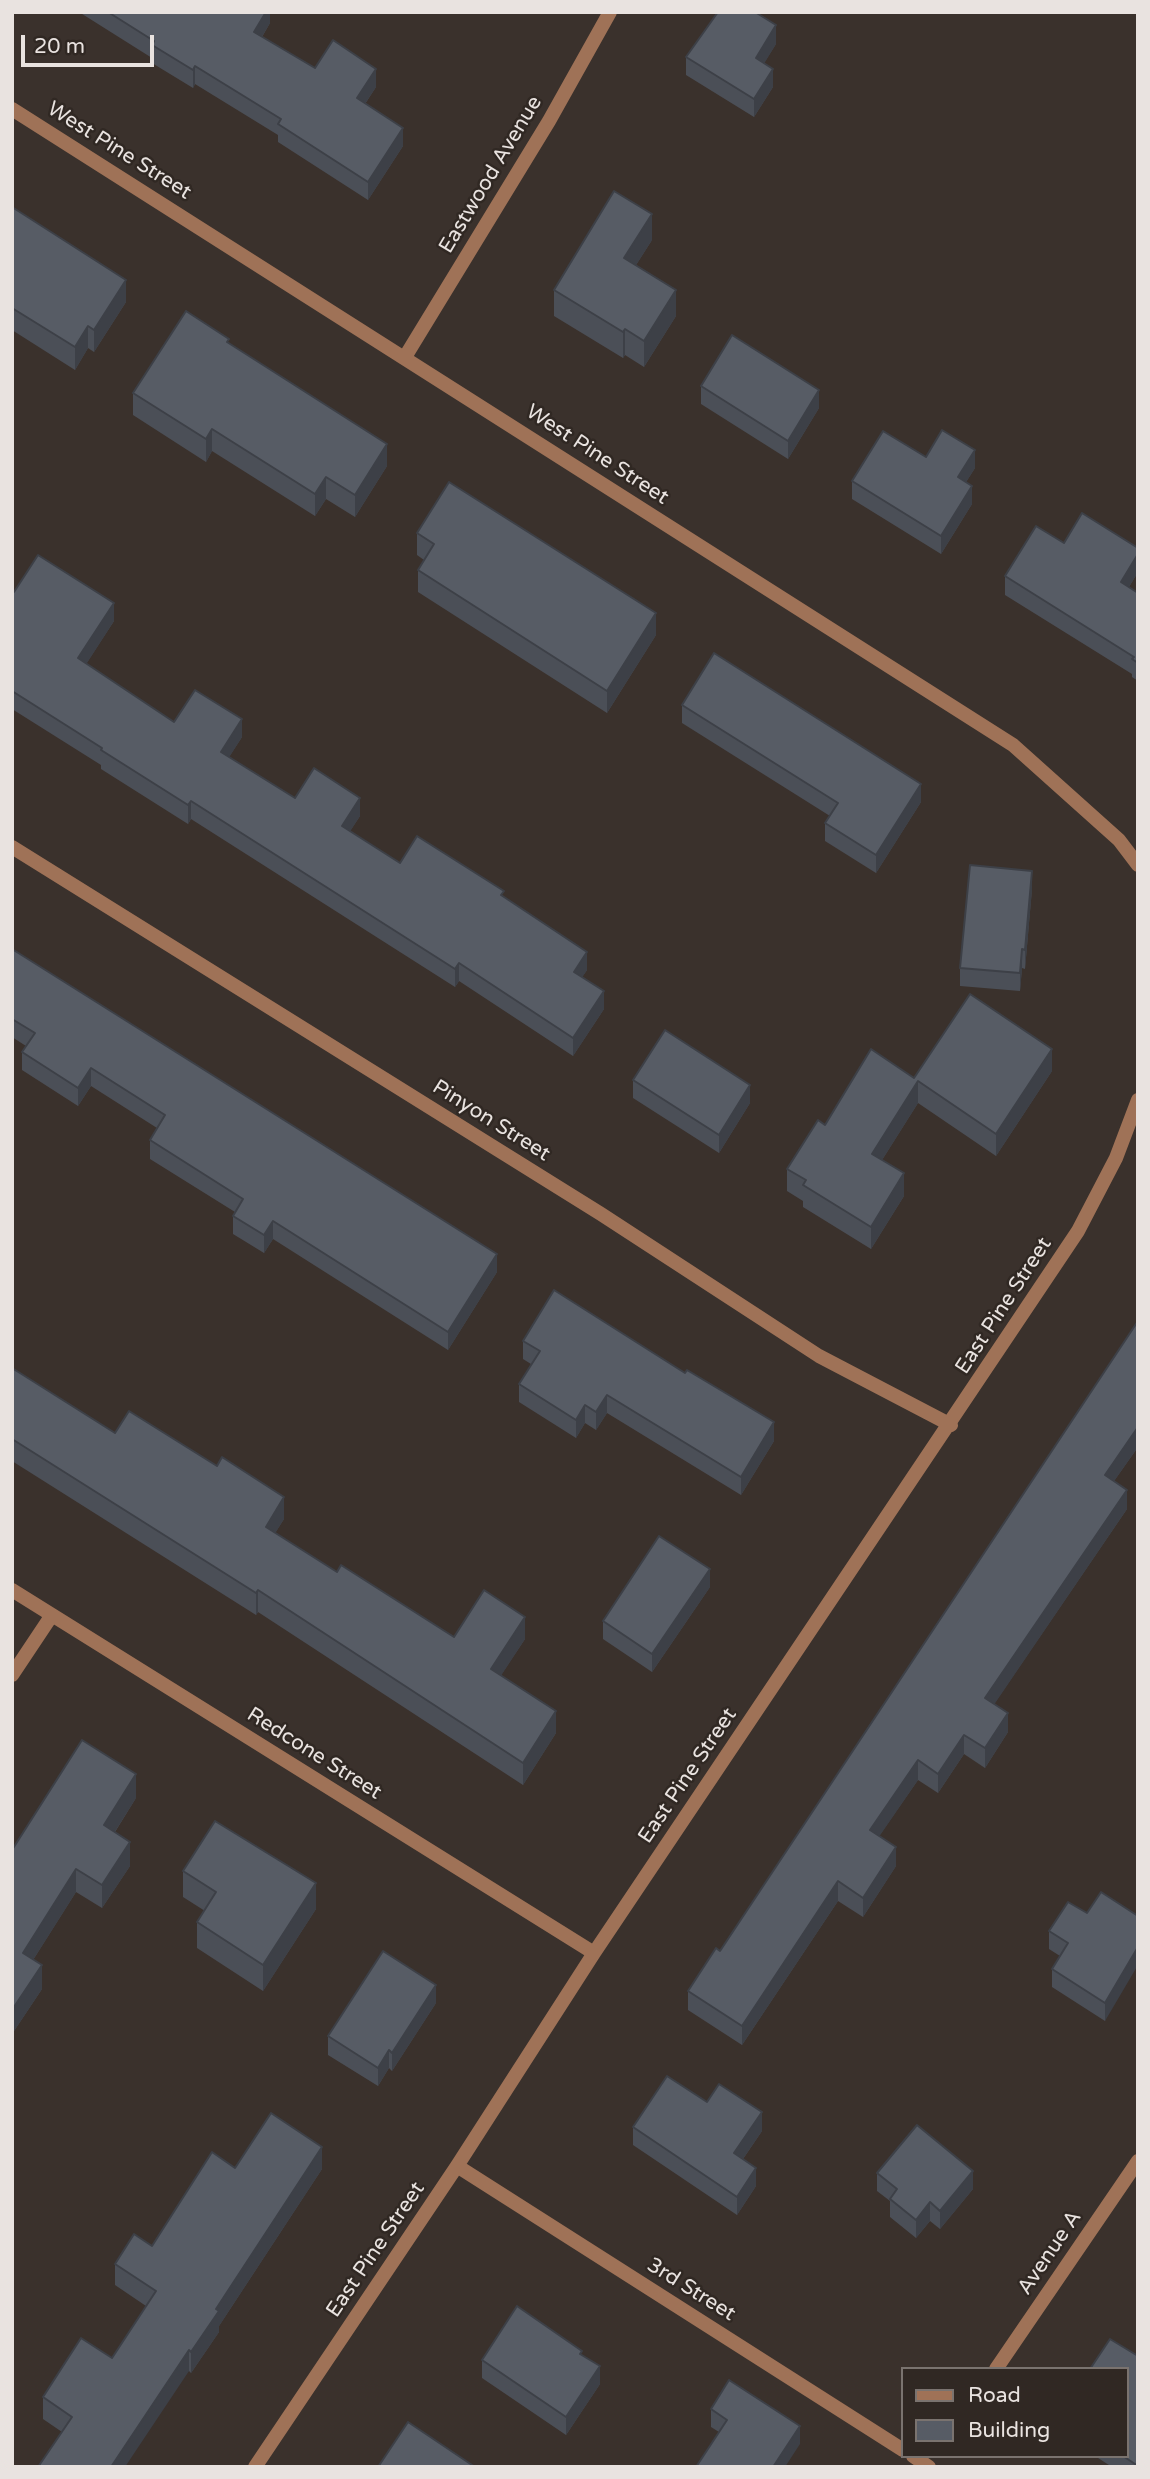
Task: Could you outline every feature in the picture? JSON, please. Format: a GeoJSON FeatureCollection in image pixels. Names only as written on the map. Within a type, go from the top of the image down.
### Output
{"type":"FeatureCollection","features":[{"type":"Feature","properties":{"kind":"street","name":"Eastwood Avenue"},"geometry":{"type":"LineString","coordinates":[[405,357],[549,121],[610,12]]}},
{"type":"Feature","properties":{"kind":"street","name":"West Pine Street"},"geometry":{"type":"LineString","coordinates":[[12,109],[1013,745],[1119,840],[1138,865]]}},
{"type":"Feature","properties":{"kind":"street","name":"Pinyon Street"},"geometry":{"type":"LineString","coordinates":[[12,847],[601,1214],[819,1356],[951,1425]]}},
{"type":"Feature","properties":{"kind":"street","name":"East Pine Street"},"geometry":{"type":"LineString","coordinates":[[255,2467],[457,2166],[594,1953],[951,1425],[1078,1231],[1116,1158],[1138,1101]]}},
{"type":"Feature","properties":{"kind":"street","name":"Redcone Street"},"geometry":{"type":"LineString","coordinates":[[12,1590],[594,1953]]}},
{"type":"Feature","properties":{"kind":"street"},"geometry":{"type":"LineString","coordinates":[[12,1675],[52,1615]]}},
{"type":"Feature","properties":{"kind":"street","name":"Avenue A"},"geometry":{"type":"LineString","coordinates":[[997,2367],[1138,2161]]}},
{"type":"Feature","properties":{"kind":"street","name":"3rd Street"},"geometry":{"type":"LineString","coordinates":[[457,2166],[902,2449]]}},
{"type":"Feature","properties":{"kind":"building"},"geometry":{"type":"Polygon","coordinates":[[[108,12],[266,12],[254,32],[315,68],[333,40],[376,69],[357,98],[403,128],[368,182],[278,124],[281,119],[195,66],[193,70],[152,45],[154,41],[108,12]]]}},
{"type":"Feature","properties":{"kind":"building"},"geometry":{"type":"Polygon","coordinates":[[[718,12],[755,12],[776,25],[756,58],[773,69],[754,99],[686,57],[718,12]]]}},
{"type":"Feature","properties":{"kind":"building"},"geometry":{"type":"Polygon","coordinates":[[[614,191],[652,214],[624,258],[676,290],[644,341],[625,329],[623,332],[554,290],[614,191]]]}},
{"type":"Feature","properties":{"kind":"building"},"geometry":{"type":"Polygon","coordinates":[[[12,207],[126,280],[94,330],[88,326],[75,347],[12,308],[12,207]]]}},
{"type":"Feature","properties":{"kind":"building"},"geometry":{"type":"Polygon","coordinates":[[[186,311],[229,339],[227,342],[387,444],[355,495],[326,477],[315,494],[212,429],[206,439],[133,393],[186,311]]]}},
{"type":"Feature","properties":{"kind":"building"},"geometry":{"type":"Polygon","coordinates":[[[732,335],[819,390],[788,441],[701,386],[732,335]]]}},
{"type":"Feature","properties":{"kind":"building"},"geometry":{"type":"Polygon","coordinates":[[[942,430],[975,450],[958,477],[972,486],[941,536],[852,481],[883,431],[926,457],[942,430]]]}},
{"type":"Feature","properties":{"kind":"building"},"geometry":{"type":"Polygon","coordinates":[[[449,482],[656,613],[607,691],[418,570],[434,544],[417,533],[449,482]]]}},
{"type":"Feature","properties":{"kind":"building"},"geometry":{"type":"Polygon","coordinates":[[[1082,513],[1138,548],[1138,554],[1121,582],[1138,593],[1138,663],[1132,659],[1134,657],[1005,576],[1036,526],[1064,543],[1082,513]]]}},
{"type":"Feature","properties":{"kind":"building"},"geometry":{"type":"Polygon","coordinates":[[[38,555],[114,603],[78,658],[174,722],[195,690],[242,719],[221,752],[295,798],[314,768],[360,798],[342,826],[400,863],[417,836],[504,891],[501,895],[587,952],[574,972],[604,991],[573,1038],[459,963],[455,969],[191,801],[188,805],[12,691],[12,591],[14,592],[38,555]]]}},
{"type":"Feature","properties":{"kind":"building"},"geometry":{"type":"Polygon","coordinates":[[[714,653],[921,784],[876,855],[825,823],[838,803],[682,705],[714,653]]]}},
{"type":"Feature","properties":{"kind":"building"},"geometry":{"type":"Polygon","coordinates":[[[970,865],[1032,871],[1025,950],[1022,949],[1020,973],[960,968],[970,865]]]}},
{"type":"Feature","properties":{"kind":"building"},"geometry":{"type":"Polygon","coordinates":[[[12,949],[497,1254],[448,1332],[273,1221],[264,1235],[233,1216],[243,1199],[150,1140],[165,1115],[91,1068],[78,1088],[22,1052],[35,1033],[12,1019],[12,949]]]}},
{"type":"Feature","properties":{"kind":"building"},"geometry":{"type":"Polygon","coordinates":[[[970,994],[1052,1049],[996,1134],[918,1081],[872,1154],[904,1173],[871,1227],[803,1185],[806,1180],[787,1169],[818,1120],[825,1125],[871,1049],[914,1078],[970,994]]]}},
{"type":"Feature","properties":{"kind":"building"},"geometry":{"type":"Polygon","coordinates":[[[665,1030],[750,1085],[719,1135],[633,1080],[665,1030]]]}},
{"type":"Feature","properties":{"kind":"building"},"geometry":{"type":"Polygon","coordinates":[[[554,1290],[685,1373],[687,1370],[774,1422],[741,1477],[607,1395],[596,1412],[585,1405],[576,1420],[519,1384],[540,1351],[523,1341],[554,1290]]]}},
{"type":"Feature","properties":{"kind":"building"},"geometry":{"type":"Polygon","coordinates":[[[1138,1321],[1138,1427],[1105,1475],[1127,1490],[985,1698],[1008,1713],[985,1748],[964,1735],[938,1774],[918,1760],[870,1830],[896,1847],[863,1898],[838,1881],[742,2026],[688,1991],[716,1948],[720,1951],[1138,1321]]]}},
{"type":"Feature","properties":{"kind":"building"},"geometry":{"type":"Polygon","coordinates":[[[12,1368],[115,1433],[129,1411],[217,1466],[222,1457],[284,1497],[266,1527],[337,1572],[341,1565],[454,1637],[484,1590],[525,1617],[491,1669],[556,1711],[523,1763],[258,1590],[256,1593],[12,1439],[12,1368]]]}},
{"type":"Feature","properties":{"kind":"building"},"geometry":{"type":"Polygon","coordinates":[[[659,1536],[710,1569],[652,1654],[603,1621],[659,1536]]]}},
{"type":"Feature","properties":{"kind":"building"},"geometry":{"type":"Polygon","coordinates":[[[82,1740],[136,1774],[104,1825],[130,1842],[102,1885],[76,1869],[23,1953],[42,1965],[14,2007],[12,1850],[82,1740]]]}},
{"type":"Feature","properties":{"kind":"building"},"geometry":{"type":"Polygon","coordinates":[[[215,1821],[316,1883],[263,1965],[197,1922],[216,1892],[183,1871],[215,1821]]]}},
{"type":"Feature","properties":{"kind":"building"},"geometry":{"type":"Polygon","coordinates":[[[1101,1892],[1138,1916],[1138,1947],[1105,2003],[1052,1969],[1068,1943],[1049,1931],[1068,1902],[1087,1913],[1101,1892]]]}},
{"type":"Feature","properties":{"kind":"building"},"geometry":{"type":"Polygon","coordinates":[[[383,1951],[436,1985],[392,2053],[389,2050],[378,2068],[328,2036],[383,1951]]]}},
{"type":"Feature","properties":{"kind":"building"},"geometry":{"type":"Polygon","coordinates":[[[667,2076],[707,2102],[719,2084],[762,2112],[734,2153],[756,2168],[737,2197],[633,2127],[667,2076]]]}},
{"type":"Feature","properties":{"kind":"building"},"geometry":{"type":"Polygon","coordinates":[[[271,2113],[322,2147],[216,2309],[219,2311],[191,2352],[189,2350],[111,2467],[38,2467],[72,2417],[43,2397],[81,2338],[112,2358],[156,2291],[115,2264],[134,2234],[152,2246],[212,2152],[235,2168],[271,2113]]]}},
{"type":"Feature","properties":{"kind":"building"},"geometry":{"type":"Polygon","coordinates":[[[917,2125],[973,2171],[940,2211],[930,2202],[916,2220],[890,2199],[897,2189],[877,2173],[917,2125]]]}},
{"type":"Feature","properties":{"kind":"building"},"geometry":{"type":"Polygon","coordinates":[[[517,2306],[600,2366],[566,2417],[482,2360],[517,2306]]]}},
{"type":"Feature","properties":{"kind":"building"},"geometry":{"type":"Polygon","coordinates":[[[1110,2339],[1138,2356],[1138,2466],[1126,2458],[1129,2458],[1129,2367],[1091,2367],[1110,2339]]]}},
{"type":"Feature","properties":{"kind":"building"},"geometry":{"type":"Polygon","coordinates":[[[729,2380],[800,2426],[773,2467],[696,2467],[727,2420],[711,2409],[729,2380]]]}},
{"type":"Feature","properties":{"kind":"building"},"geometry":{"type":"Polygon","coordinates":[[[408,2422],[475,2467],[378,2467],[408,2422]]]}}]}
